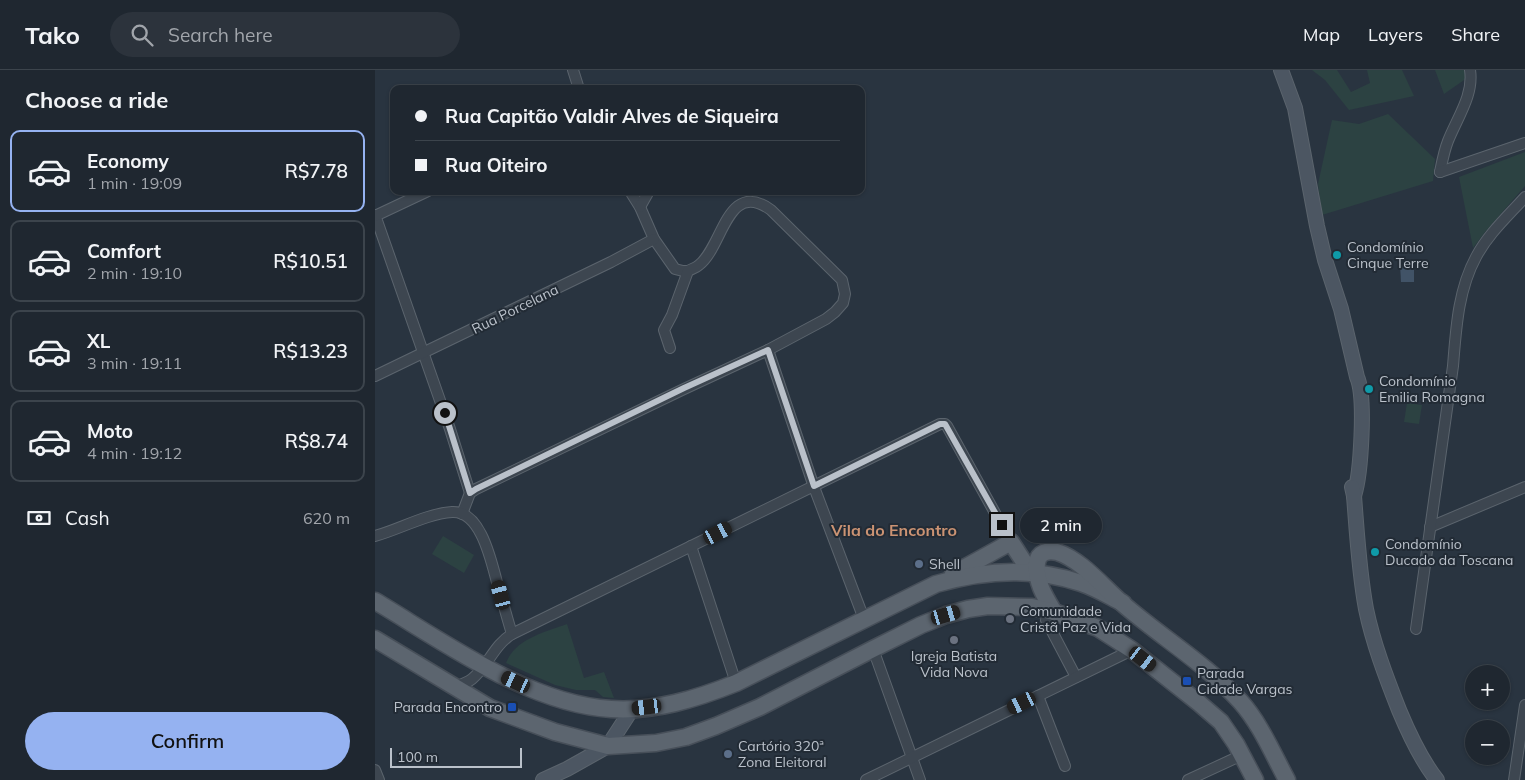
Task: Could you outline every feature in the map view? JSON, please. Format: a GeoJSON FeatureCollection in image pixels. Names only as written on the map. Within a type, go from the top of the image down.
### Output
{"type":"FeatureCollection","features":[{"type":"Feature","properties":{"kind":"main road"},"geometry":{"type":"LineString","coordinates":[[375,601],[484,666],[534,690],[570,703],[604,709],[632,709],[678,704],[710,694],[936,584],[1011,542],[1043,591],[1050,616]]}},
{"type":"Feature","properties":{"kind":"main road"},"geometry":{"type":"LineString","coordinates":[[1033,573],[1041,554],[1050,551],[1057,552],[1090,573],[1123,604],[1223,685],[1241,702],[1256,723],[1287,780]]}},
{"type":"Feature","properties":{"kind":"main road"},"geometry":{"type":"LineString","coordinates":[[936,584],[983,573],[1033,573],[1081,583],[1123,604]]}},
{"type":"Feature","properties":{"kind":"main road"},"geometry":{"type":"LineString","coordinates":[[375,639],[490,708],[555,732],[607,746],[656,742],[687,736],[760,708],[921,625],[968,609],[988,606],[1016,606],[1098,628],[1132,650],[1215,717],[1229,734],[1255,780]]}},
{"type":"Feature","properties":{"kind":"street"},"geometry":{"type":"LineString","coordinates":[[573,70],[578,85]]}},
{"type":"Feature","properties":{"kind":"street"},"geometry":{"type":"LineString","coordinates":[[1281,70],[1295,108],[1319,234],[1325,260],[1341,309],[1357,377],[1354,386],[1357,431],[1357,485],[1354,496],[1360,568],[1367,610],[1389,684],[1407,729],[1437,780]]}},
{"type":"Feature","properties":{"kind":"street"},"geometry":{"type":"LineString","coordinates":[[1471,70],[1472,78],[1469,94],[1448,142],[1440,172],[1525,142]]}},
{"type":"Feature","properties":{"kind":"street"},"geometry":{"type":"LineString","coordinates":[[419,195],[375,215],[461,462],[470,493],[463,514]]}},
{"type":"Feature","properties":{"kind":"street"},"geometry":{"type":"LineString","coordinates":[[470,493],[684,388],[768,350],[835,312],[843,303],[844,286],[842,280],[771,210],[758,202],[751,201],[737,206],[699,265],[688,270],[675,269],[654,239],[632,195]]}},
{"type":"Feature","properties":{"kind":"street"},"geometry":{"type":"LineString","coordinates":[[640,207],[647,195]]}},
{"type":"Feature","properties":{"kind":"street"},"geometry":{"type":"LineString","coordinates":[[1417,629],[1458,317],[1467,278],[1476,257],[1487,240],[1525,197]]}},
{"type":"Feature","properties":{"kind":"street","name":"Rua Porcelana"},"geometry":{"type":"LineString","coordinates":[[375,376],[611,262],[654,239]]}},
{"type":"Feature","properties":{"kind":"street"},"geometry":{"type":"LineString","coordinates":[[670,348],[664,330],[672,315],[688,270]]}},
{"type":"Feature","properties":{"kind":"street"},"geometry":{"type":"LineString","coordinates":[[768,350],[814,486],[864,619]]}},
{"type":"Feature","properties":{"kind":"street"},"geometry":{"type":"LineString","coordinates":[[454,687],[471,680],[501,643],[512,634],[940,424],[947,426],[1011,542]]}},
{"type":"Feature","properties":{"kind":"street"},"geometry":{"type":"LineString","coordinates":[[1430,527],[1525,487]]}},
{"type":"Feature","properties":{"kind":"street"},"geometry":{"type":"LineString","coordinates":[[375,536],[434,516],[454,512],[463,514],[478,528],[487,548],[512,634]]}},
{"type":"Feature","properties":{"kind":"street"},"geometry":{"type":"LineString","coordinates":[[691,546],[736,683]]}},
{"type":"Feature","properties":{"kind":"street"},"geometry":{"type":"LineString","coordinates":[[1050,616],[1076,677]]}},
{"type":"Feature","properties":{"kind":"street"},"geometry":{"type":"LineString","coordinates":[[873,649],[920,780]]}},
{"type":"Feature","properties":{"kind":"street"},"geometry":{"type":"LineString","coordinates":[[866,780],[1132,650]]}},
{"type":"Feature","properties":{"kind":"street"},"geometry":{"type":"LineString","coordinates":[[1038,696],[1065,766]]}},
{"type":"Feature","properties":{"kind":"street"},"geometry":{"type":"LineString","coordinates":[[1514,780],[1525,705]]}},
{"type":"Feature","properties":{"kind":"street"},"geometry":{"type":"LineString","coordinates":[[543,780],[569,774],[607,746],[632,709]]}},
{"type":"Feature","properties":{"kind":"street"},"geometry":{"type":"LineString","coordinates":[[1187,780],[1242,755]]}},
{"type":"Feature","properties":{"kind":"street"},"geometry":{"type":"LineString","coordinates":[[375,770],[379,780]]}},
{"type":"Feature","properties":{"kind":"green space"},"geometry":{"type":"Polygon","coordinates":[[[1312,70],[1337,70],[1351,92],[1370,83],[1367,70],[1402,70],[1414,96],[1349,110],[1325,80],[1312,70]]]}},
{"type":"Feature","properties":{"kind":"green space"},"geometry":{"type":"Polygon","coordinates":[[[1435,70],[1464,70],[1467,78],[1444,94],[1435,70]]]}},
{"type":"Feature","properties":{"kind":"green space"},"geometry":{"type":"Polygon","coordinates":[[[1388,114],[1435,159],[1433,181],[1322,215],[1318,184],[1332,120],[1359,124],[1388,114]]]}},
{"type":"Feature","properties":{"kind":"green space"},"geometry":{"type":"Polygon","coordinates":[[[1525,152],[1525,186],[1473,248],[1459,177],[1525,152]]]}},
{"type":"Feature","properties":{"kind":"green space"},"geometry":{"type":"Polygon","coordinates":[[[1407,403],[1422,405],[1419,424],[1404,422],[1407,403]]]}},
{"type":"Feature","properties":{"kind":"green space"},"geometry":{"type":"Polygon","coordinates":[[[443,536],[474,555],[464,573],[432,554],[443,536]]]}},
{"type":"Feature","properties":{"kind":"green space"},"geometry":{"type":"Polygon","coordinates":[[[567,624],[584,678],[604,672],[614,698],[603,697],[595,690],[576,690],[555,685],[506,663],[510,655],[523,642],[567,624]]]}},
{"type":"Feature","properties":{"kind":"water"},"geometry":{"type":"Polygon","coordinates":[[[1400,264],[1414,264],[1414,282],[1401,282],[1400,264]]]}},
{"type":"Feature","properties":{"kind":"place","name":"Condomínio Cinque Terre"},"geometry":{"type":"Point","coordinates":[1337,255]}},
{"type":"Feature","properties":{"kind":"place","name":"Condomínio Emilia Romagna"},"geometry":{"type":"Point","coordinates":[1369,389]}},
{"type":"Feature","properties":{"kind":"place","name":"Condomínio Ducado da Toscana"},"geometry":{"type":"Point","coordinates":[1375,552]}},
{"type":"Feature","properties":{"kind":"place","name":"Shell"},"geometry":{"type":"Point","coordinates":[919,564]}},
{"type":"Feature","properties":{"kind":"place","name":"Comunidade Cristã Paz e Vida"},"geometry":{"type":"Point","coordinates":[1010,619]}},
{"type":"Feature","properties":{"kind":"place","name":"Igreja Batista Vida Nova"},"geometry":{"type":"Point","coordinates":[954,640]}},
{"type":"Feature","properties":{"kind":"place","name":"Parada Cidade Vargas"},"geometry":{"type":"Point","coordinates":[1187,681]}},
{"type":"Feature","properties":{"kind":"place","name":"Parada Encontro"},"geometry":{"type":"Point","coordinates":[512,707]}},
{"type":"Feature","properties":{"kind":"place","name":"Cartório 320ª Zona Eleitoral"},"geometry":{"type":"Point","coordinates":[728,754]}},
{"type":"Feature","properties":{"kind":"district","name":"Vila do Encontro"},"geometry":{"type":"Point","coordinates":[894,530]}},
{"type":"Feature","properties":{"kind":"route"},"geometry":{"type":"LineString","coordinates":[[445,413],[470,493],[684,388],[768,350],[814,486],[943,423],[947,426],[1002,525]]}}]}
